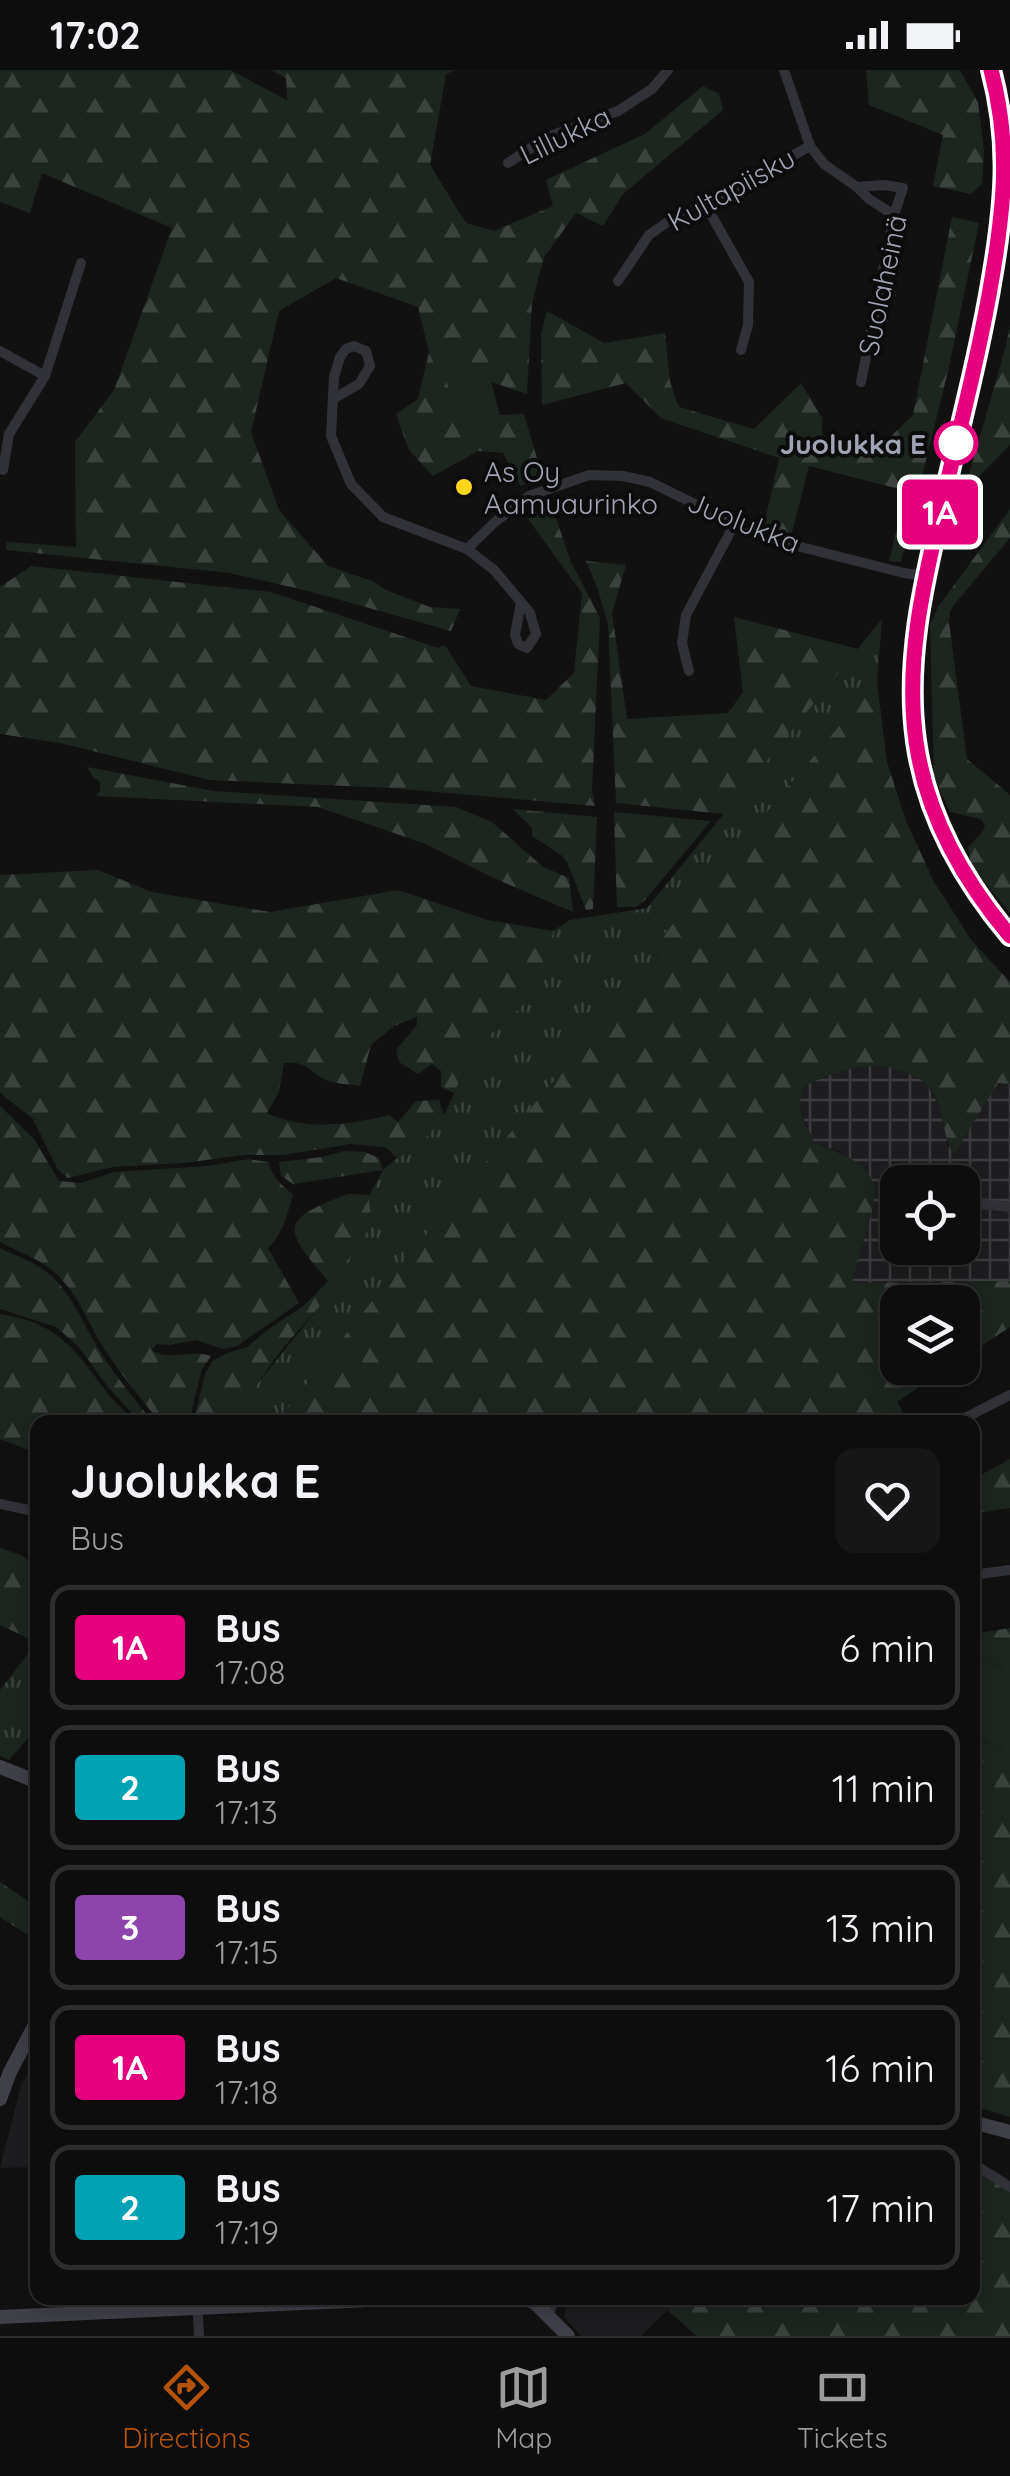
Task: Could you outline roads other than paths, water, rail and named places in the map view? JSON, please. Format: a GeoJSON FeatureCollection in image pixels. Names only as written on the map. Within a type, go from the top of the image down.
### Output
{"type":"FeatureCollection","features":[{"type":"Feature","properties":{"kind":"street","name":"Lillukka"},"geometry":{"type":"LineString","coordinates":[[508,163],[548,137],[618,111],[652,89],[668,70]]}},
{"type":"Feature","properties":{"kind":"street"},"geometry":{"type":"LineString","coordinates":[[784,70],[810,146],[824,164],[894,215]]}},
{"type":"Feature","properties":{"kind":"street"},"geometry":{"type":"LineString","coordinates":[[992,70],[1004,120],[1005,200],[972,381],[916,629],[914,714],[921,766],[947,842],[972,887],[1010,936]]}},
{"type":"Feature","properties":{"kind":"street","name":"Kultapiisku"},"geometry":{"type":"LineString","coordinates":[[618,281],[649,235],[666,223],[810,146]]}},
{"type":"Feature","properties":{"kind":"street","name":"Suolaheinä"},"geometry":{"type":"LineString","coordinates":[[857,187],[903,188],[894,215],[861,382]]}},
{"type":"Feature","properties":{"kind":"street"},"geometry":{"type":"LineString","coordinates":[[705,204],[748,282],[748,325],[741,350]]}},
{"type":"Feature","properties":{"kind":"street"},"geometry":{"type":"LineString","coordinates":[[3,470],[8,434],[45,376],[82,264]]}},
{"type":"Feature","properties":{"kind":"street"},"geometry":{"type":"LineString","coordinates":[[333,399],[360,384],[370,366],[366,351],[354,346],[346,349],[334,377],[331,436],[352,484],[383,517],[466,550],[494,570],[521,602]]}},
{"type":"Feature","properties":{"kind":"street"},"geometry":{"type":"LineString","coordinates":[[0,351],[45,376]]}},
{"type":"Feature","properties":{"kind":"street","name":"Juolukka"},"geometry":{"type":"LineString","coordinates":[[466,550],[529,496],[590,476],[623,476],[650,482],[734,525],[797,546],[926,576]]}},
{"type":"Feature","properties":{"kind":"street"},"geometry":{"type":"LineString","coordinates":[[689,671],[682,643],[686,616],[734,525]]}},
{"type":"Feature","properties":{"kind":"street"},"geometry":{"type":"LineString","coordinates":[[980,1204],[1010,1207]]}},
{"type":"Feature","properties":{"kind":"street"},"geometry":{"type":"LineString","coordinates":[[970,1415],[1010,1394]]}},
{"type":"Feature","properties":{"kind":"street"},"geometry":{"type":"LineString","coordinates":[[0,1504],[30,1510]]}},
{"type":"Feature","properties":{"kind":"street"},"geometry":{"type":"LineString","coordinates":[[980,1574],[1010,1570]]}},
{"type":"Feature","properties":{"kind":"street"},"geometry":{"type":"LineString","coordinates":[[0,1767],[30,1779]]}},
{"type":"Feature","properties":{"kind":"street"},"geometry":{"type":"LineString","coordinates":[[0,2098],[30,2034]]}},
{"type":"Feature","properties":{"kind":"street"},"geometry":{"type":"LineString","coordinates":[[980,2124],[1010,2132]]}},
{"type":"Feature","properties":{"kind":"street"},"geometry":{"type":"LineString","coordinates":[[980,2168],[1010,2187]]}},
{"type":"Feature","properties":{"kind":"street"},"geometry":{"type":"LineString","coordinates":[[0,2317],[169,2305]]}},
{"type":"Feature","properties":{"kind":"street"},"geometry":{"type":"LineString","coordinates":[[197,2305],[200,2336]]}},
{"type":"Feature","properties":{"kind":"street"},"geometry":{"type":"LineString","coordinates":[[534,2305],[568,2336]]}},
{"type":"Feature","properties":{"kind":"street"},"geometry":{"type":"LineString","coordinates":[[548,2314],[552,2305]]}},
{"type":"Feature","properties":{"kind":"place","name":"Juolukka E"},"geometry":{"type":"Point","coordinates":[956,443]}},
{"type":"Feature","properties":{"kind":"place","name":"As Oy Aamuaurinko"},"geometry":{"type":"Point","coordinates":[464,487]}}]}
